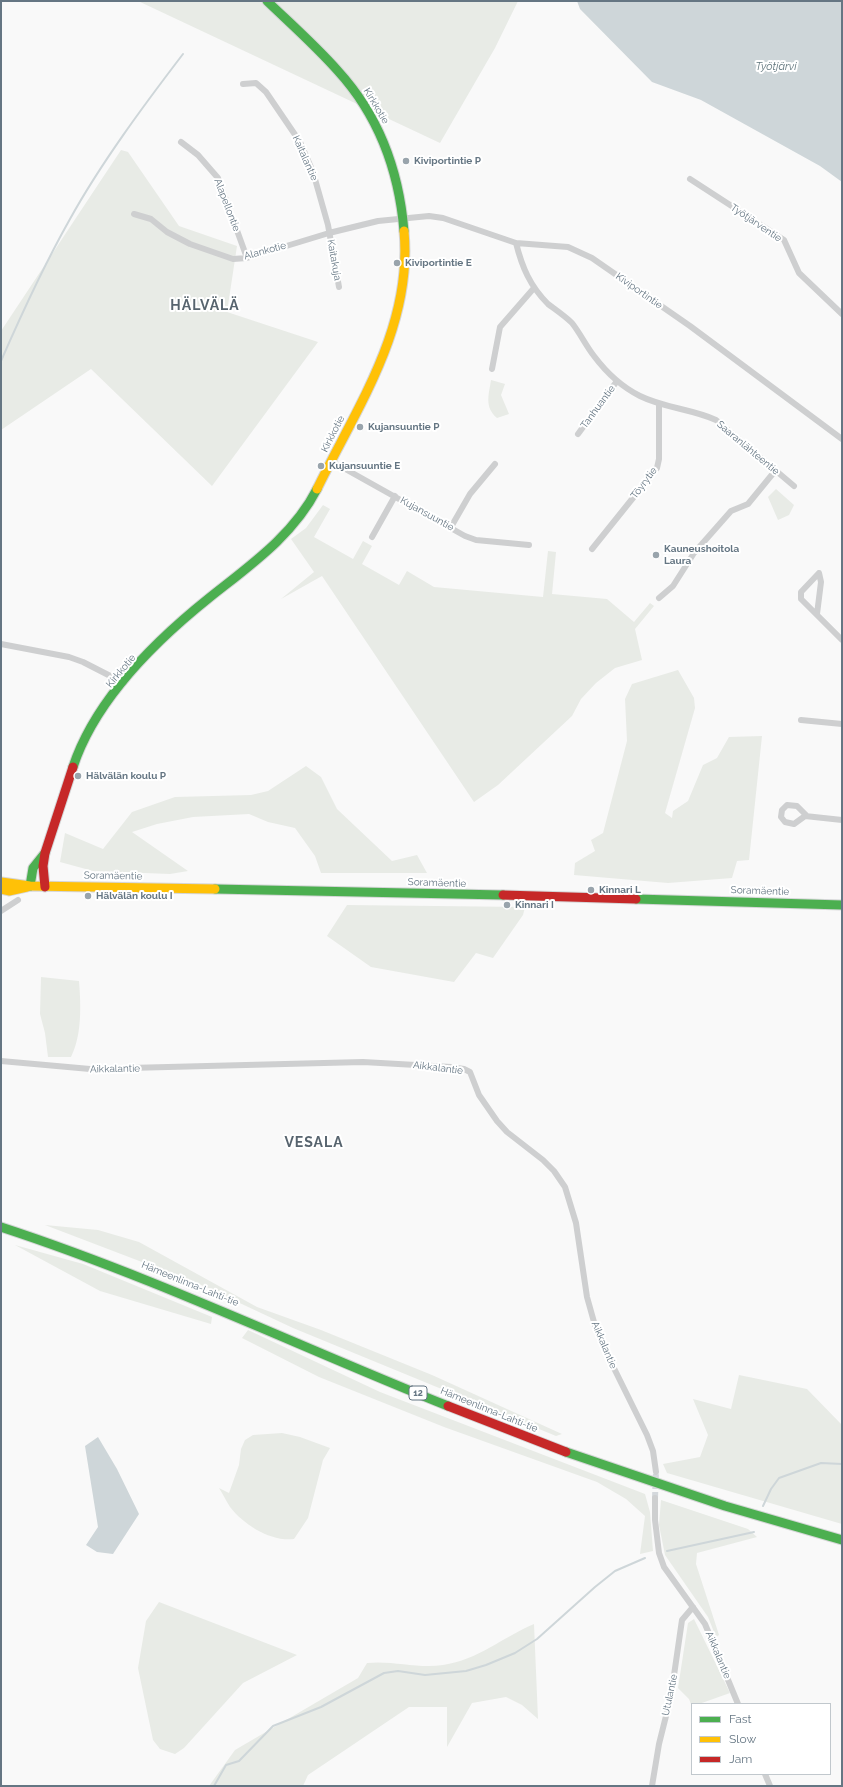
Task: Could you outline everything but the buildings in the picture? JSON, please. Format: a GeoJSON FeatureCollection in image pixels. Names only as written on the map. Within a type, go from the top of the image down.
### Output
{"type":"FeatureCollection","features":[{"type":"Feature","properties":{"kind":"main road","name":"Kirkkotie"},"geometry":{"type":"LineString","coordinates":[[45,887],[45,853],[78,753],[95,719],[124,683],[171,631],[265,552],[296,522],[313,498],[384,357],[395,326],[404,278],[406,244],[404,218],[391,160],[376,125],[363,103],[347,82],[267,1]]}},
{"type":"Feature","properties":{"kind":"main road","name":"Kirkkotie"},"geometry":{"type":"LineString","coordinates":[[30,886],[30,875],[33,866],[45,853]]}},
{"type":"Feature","properties":{"kind":"main road"},"geometry":{"type":"LineString","coordinates":[[1,882],[30,886]]}},
{"type":"Feature","properties":{"kind":"main road"},"geometry":{"type":"LineString","coordinates":[[1,890],[18,890],[30,886]]}},
{"type":"Feature","properties":{"kind":"main road","name":"Soramäentie"},"geometry":{"type":"LineString","coordinates":[[30,886],[415,893],[842,904]]}},
{"type":"Feature","properties":{"kind":"main road","name":"Hämeenlinna-Lahti-tie"},"geometry":{"type":"LineString","coordinates":[[1,1227],[121,1268],[198,1299],[382,1379],[552,1447],[633,1477],[694,1497],[842,1540]]}},
{"type":"Feature","properties":{"kind":"street","name":"Kaitalantie"},"geometry":{"type":"LineString","coordinates":[[243,84],[256,83],[266,92],[300,142],[313,172],[329,233]]}},
{"type":"Feature","properties":{"kind":"street","name":"Alapellontie"},"geometry":{"type":"LineString","coordinates":[[181,142],[198,155],[218,178],[247,258]]}},
{"type":"Feature","properties":{"kind":"street","name":"Työtjärventie"},"geometry":{"type":"LineString","coordinates":[[690,179],[784,240],[799,273],[842,314]]}},
{"type":"Feature","properties":{"kind":"street","name":"Alankotie"},"geometry":{"type":"LineString","coordinates":[[134,214],[151,219],[167,232],[190,244],[233,259],[247,258],[329,233],[378,221],[404,218]]}},
{"type":"Feature","properties":{"kind":"street","name":"Kiviportintie"},"geometry":{"type":"LineString","coordinates":[[404,218],[429,216],[444,218],[516,243],[568,247],[592,258],[690,326],[842,439]]}},
{"type":"Feature","properties":{"kind":"street","name":"Kaitakuja"},"geometry":{"type":"LineString","coordinates":[[329,233],[339,287]]}},
{"type":"Feature","properties":{"kind":"street","name":"Saaranlähteentie"},"geometry":{"type":"LineString","coordinates":[[516,243],[521,265],[534,288],[549,304],[572,322],[595,357],[617,381],[640,396],[659,404],[704,415],[716,420],[794,486]]}},
{"type":"Feature","properties":{"kind":"street"},"geometry":{"type":"LineString","coordinates":[[492,370],[500,327],[534,288]]}},
{"type":"Feature","properties":{"kind":"street","name":"Tanhuantie"},"geometry":{"type":"LineString","coordinates":[[578,434],[617,381]]}},
{"type":"Feature","properties":{"kind":"street","name":"Töyrytie"},"geometry":{"type":"LineString","coordinates":[[592,549],[657,468],[659,459],[659,404]]}},
{"type":"Feature","properties":{"kind":"street","name":"Kujansuuntie"},"geometry":{"type":"LineString","coordinates":[[331,461],[465,536],[476,540],[529,545]]}},
{"type":"Feature","properties":{"kind":"street"},"geometry":{"type":"LineString","coordinates":[[451,527],[470,494],[495,464]]}},
{"type":"Feature","properties":{"kind":"street"},"geometry":{"type":"LineString","coordinates":[[659,598],[673,586],[694,553],[731,511],[748,504],[775,471]]}},
{"type":"Feature","properties":{"kind":"street"},"geometry":{"type":"LineString","coordinates":[[372,537],[395,496]]}},
{"type":"Feature","properties":{"kind":"street"},"geometry":{"type":"LineString","coordinates":[[817,614],[821,582],[819,572],[801,592],[801,599],[842,640]]}},
{"type":"Feature","properties":{"kind":"street"},"geometry":{"type":"LineString","coordinates":[[1,644],[69,657],[83,662],[124,683]]}},
{"type":"Feature","properties":{"kind":"street"},"geometry":{"type":"LineString","coordinates":[[801,720],[842,724]]}},
{"type":"Feature","properties":{"kind":"street"},"geometry":{"type":"LineString","coordinates":[[807,816],[842,820]]}},
{"type":"Feature","properties":{"kind":"street"},"geometry":{"type":"LineString","coordinates":[[1,910],[18,900]]}},
{"type":"Feature","properties":{"kind":"street","name":"Aikkalantie"},"geometry":{"type":"LineString","coordinates":[[1,1061],[90,1069],[376,1062],[451,1067],[464,1069],[470,1072],[479,1095],[497,1121],[507,1132],[554,1171],[565,1187],[576,1223],[586,1291],[594,1322],[601,1342],[647,1435],[653,1451],[656,1472]]}},
{"type":"Feature","properties":{"kind":"street","name":"Aikkalantie"},"geometry":{"type":"LineString","coordinates":[[655,1498],[655,1520],[659,1553],[664,1567],[705,1624],[738,1703]]}},
{"type":"Feature","properties":{"kind":"street","name":"Utulantie"},"geometry":{"type":"LineString","coordinates":[[652,1786],[659,1744],[671,1696],[682,1620],[693,1607]]}},
{"type":"Feature","properties":{"kind":"street"},"geometry":{"type":"LineString","coordinates":[[765,1775],[770,1786]]}},
{"type":"Feature","properties":{"kind":"shaded area"},"geometry":{"type":"Polygon","coordinates":[[[138,1],[518,1],[495,48],[440,143],[138,1]]]}},
{"type":"Feature","properties":{"kind":"shaded area"},"geometry":{"type":"Polygon","coordinates":[[[121,150],[128,152],[179,226],[237,246],[227,312],[318,342],[212,486],[91,369],[1,430],[1,331],[121,150]]]}},
{"type":"Feature","properties":{"kind":"shaded area"},"geometry":{"type":"Polygon","coordinates":[[[491,380],[505,384],[501,395],[509,414],[497,418],[490,409],[488,400],[491,380]]]}},
{"type":"Feature","properties":{"kind":"shaded area"},"geometry":{"type":"Polygon","coordinates":[[[776,489],[794,505],[789,515],[778,520],[768,497],[776,489]]]}},
{"type":"Feature","properties":{"kind":"shaded area"},"geometry":{"type":"Polygon","coordinates":[[[323,505],[330,509],[314,537],[353,559],[363,541],[372,546],[362,564],[399,585],[407,571],[434,587],[543,597],[548,551],[556,552],[552,594],[607,599],[634,622],[650,603],[654,606],[635,629],[642,660],[615,668],[596,683],[581,699],[572,716],[498,785],[474,802],[322,576],[281,599],[314,572],[291,539],[306,528],[323,505]]]}},
{"type":"Feature","properties":{"kind":"shaded area"},"geometry":{"type":"Polygon","coordinates":[[[678,670],[694,698],[695,708],[665,813],[672,818],[673,811],[688,801],[703,765],[717,758],[729,737],[762,736],[749,860],[737,861],[732,878],[668,883],[574,875],[575,863],[595,851],[591,840],[603,833],[627,741],[625,699],[632,684],[678,670]]]}},
{"type":"Feature","properties":{"kind":"shaded area"},"geometry":{"type":"Polygon","coordinates":[[[306,766],[321,777],[337,809],[392,861],[417,855],[427,873],[321,873],[315,856],[295,828],[268,822],[249,814],[193,817],[157,824],[132,832],[188,871],[170,874],[93,871],[60,862],[65,833],[103,849],[132,812],[175,797],[251,795],[268,791],[306,766]]]}},
{"type":"Feature","properties":{"kind":"shaded area"},"geometry":{"type":"Polygon","coordinates":[[[347,905],[525,907],[523,915],[493,958],[476,953],[454,982],[371,967],[327,936],[347,905]]]}},
{"type":"Feature","properties":{"kind":"shaded area"},"geometry":{"type":"Polygon","coordinates":[[[41,977],[79,981],[79,1030],[75,1048],[71,1057],[48,1057],[45,1033],[40,1014],[41,977]]]}},
{"type":"Feature","properties":{"kind":"shaded area"},"geometry":{"type":"Polygon","coordinates":[[[45,1225],[98,1230],[139,1242],[257,1307],[321,1330],[432,1375],[562,1434],[556,1436],[293,1328],[197,1283],[45,1225]]]}},
{"type":"Feature","properties":{"kind":"shaded area"},"geometry":{"type":"Polygon","coordinates":[[[15,1245],[83,1264],[212,1317],[211,1324],[100,1291],[15,1245]]]}},
{"type":"Feature","properties":{"kind":"shaded area"},"geometry":{"type":"Polygon","coordinates":[[[248,1330],[380,1392],[645,1494],[650,1512],[653,1551],[640,1554],[645,1516],[626,1499],[597,1482],[444,1427],[319,1377],[242,1338],[248,1330]]]}},
{"type":"Feature","properties":{"kind":"shaded area"},"geometry":{"type":"Polygon","coordinates":[[[739,1375],[807,1389],[842,1425],[842,1524],[667,1473],[663,1464],[700,1457],[708,1435],[693,1399],[731,1409],[739,1375]]]}},
{"type":"Feature","properties":{"kind":"shaded area"},"geometry":{"type":"Polygon","coordinates":[[[282,1433],[300,1437],[330,1448],[323,1460],[308,1518],[294,1539],[276,1538],[250,1526],[230,1507],[219,1488],[229,1493],[239,1465],[241,1449],[245,1440],[253,1435],[282,1433]]]}},
{"type":"Feature","properties":{"kind":"shaded area"},"geometry":{"type":"Polygon","coordinates":[[[661,1500],[748,1529],[757,1537],[697,1553],[696,1564],[719,1635],[716,1637],[708,1617],[665,1555],[659,1525],[661,1500]]]}},
{"type":"Feature","properties":{"kind":"shaded area"},"geometry":{"type":"Polygon","coordinates":[[[159,1602],[297,1655],[243,1683],[184,1748],[175,1754],[160,1749],[153,1740],[138,1668],[146,1621],[159,1602]]]}},
{"type":"Feature","properties":{"kind":"shaded area"},"geometry":{"type":"Polygon","coordinates":[[[694,1619],[730,1693],[702,1703],[691,1703],[691,1704],[689,1699],[678,1688],[688,1623],[694,1619]]]}},
{"type":"Feature","properties":{"kind":"shaded area"},"geometry":{"type":"Polygon","coordinates":[[[534,1624],[538,1719],[522,1705],[506,1697],[472,1703],[447,1747],[447,1707],[409,1707],[308,1775],[303,1786],[209,1786],[235,1750],[358,1678],[367,1663],[376,1662],[434,1666],[456,1662],[479,1653],[534,1624]]]}},
{"type":"Feature","properties":{"kind":"water","name":"Työtjärvi"},"geometry":{"type":"Polygon","coordinates":[[[577,1],[842,1],[842,182],[820,166],[701,100],[652,82],[580,9],[577,1]]]}},
{"type":"Feature","properties":{"kind":"water"},"geometry":{"type":"Polygon","coordinates":[[[98,1437],[117,1469],[139,1514],[113,1554],[97,1552],[86,1545],[98,1527],[85,1446],[98,1437]]]}},
{"type":"Feature","properties":{"kind":"waterway"},"geometry":{"type":"LineString","coordinates":[[1,361],[42,271],[82,198],[153,93],[183,54]]}},
{"type":"Feature","properties":{"kind":"waterway"},"geometry":{"type":"LineString","coordinates":[[763,1506],[771,1489],[779,1478],[821,1463],[842,1464]]}},
{"type":"Feature","properties":{"kind":"waterway"},"geometry":{"type":"LineString","coordinates":[[667,1551],[754,1532]]}},
{"type":"Feature","properties":{"kind":"waterway"},"geometry":{"type":"LineString","coordinates":[[214,1786],[226,1765],[239,1761],[273,1726],[321,1707],[384,1673],[398,1671],[425,1675],[466,1671],[486,1665],[515,1653],[537,1639],[615,1571],[645,1558]]}},
{"type":"Feature","properties":{"kind":"tunnel"},"geometry":{"type":"LineString","coordinates":[[655,1498],[656,1472]]}},
{"type":"Feature","properties":{"kind":"traffic: fast"},"geometry":{"type":"LineString","coordinates":[[267,1],[330,62],[352,88],[365,107],[376,126],[392,166],[404,231]]}},
{"type":"Feature","properties":{"kind":"traffic: fast"},"geometry":{"type":"LineString","coordinates":[[73,767],[83,742],[96,719],[111,696],[129,674],[148,653],[188,615],[254,562],[283,536],[307,506],[317,489]]}},
{"type":"Feature","properties":{"kind":"traffic: fast"},"geometry":{"type":"LineString","coordinates":[[30,886],[33,868],[45,853]]}},
{"type":"Feature","properties":{"kind":"traffic: fast"},"geometry":{"type":"LineString","coordinates":[[215,889],[503,895]]}},
{"type":"Feature","properties":{"kind":"traffic: fast"},"geometry":{"type":"LineString","coordinates":[[636,899],[842,905]]}},
{"type":"Feature","properties":{"kind":"traffic: fast"},"geometry":{"type":"LineString","coordinates":[[1,1227],[170,1290],[448,1406]]}},
{"type":"Feature","properties":{"kind":"traffic: fast"},"geometry":{"type":"LineString","coordinates":[[566,1452],[725,1506],[842,1540]]}},
{"type":"Feature","properties":{"kind":"traffic: slow"},"geometry":{"type":"LineString","coordinates":[[317,489],[364,397],[379,365],[391,333],[400,300],[404,266],[404,231]]}},
{"type":"Feature","properties":{"kind":"traffic: slow"},"geometry":{"type":"LineString","coordinates":[[1,882],[30,886],[215,889]]}},
{"type":"Feature","properties":{"kind":"traffic: slow"},"geometry":{"type":"LineString","coordinates":[[1,889],[9,891],[27,887]]}},
{"type":"Feature","properties":{"kind":"traffic: jam"},"geometry":{"type":"LineString","coordinates":[[45,887],[43,866],[45,853],[73,767]]}},
{"type":"Feature","properties":{"kind":"traffic: jam"},"geometry":{"type":"LineString","coordinates":[[503,895],[636,899]]}},
{"type":"Feature","properties":{"kind":"traffic: jam"},"geometry":{"type":"LineString","coordinates":[[448,1406],[566,1452]]}},
{"type":"Feature","properties":{"kind":"place","name":"Kiviportintie P"},"geometry":{"type":"Point","coordinates":[406,161]}},
{"type":"Feature","properties":{"kind":"place","name":"Kiviportintie E"},"geometry":{"type":"Point","coordinates":[397,263]}},
{"type":"Feature","properties":{"kind":"place","name":"Kujansuuntie P"},"geometry":{"type":"Point","coordinates":[360,427]}},
{"type":"Feature","properties":{"kind":"place","name":"Kujansuuntie E"},"geometry":{"type":"Point","coordinates":[321,466]}},
{"type":"Feature","properties":{"kind":"place","name":"Kauneushoitola Laura"},"geometry":{"type":"Point","coordinates":[656,555]}},
{"type":"Feature","properties":{"kind":"place","name":"Hälvälän koulu P"},"geometry":{"type":"Point","coordinates":[78,776]}},
{"type":"Feature","properties":{"kind":"place","name":"Kinnari L"},"geometry":{"type":"Point","coordinates":[591,890]}},
{"type":"Feature","properties":{"kind":"place","name":"Hälvälän koulu I"},"geometry":{"type":"Point","coordinates":[88,896]}},
{"type":"Feature","properties":{"kind":"place","name":"Kinnari I"},"geometry":{"type":"Point","coordinates":[507,905]}},
{"type":"Feature","properties":{"kind":"district","name":"HÄLVÄLÄ"},"geometry":{"type":"Point","coordinates":[205,306]}},
{"type":"Feature","properties":{"kind":"district","name":"VESALA"},"geometry":{"type":"Point","coordinates":[314,1143]}}]}
